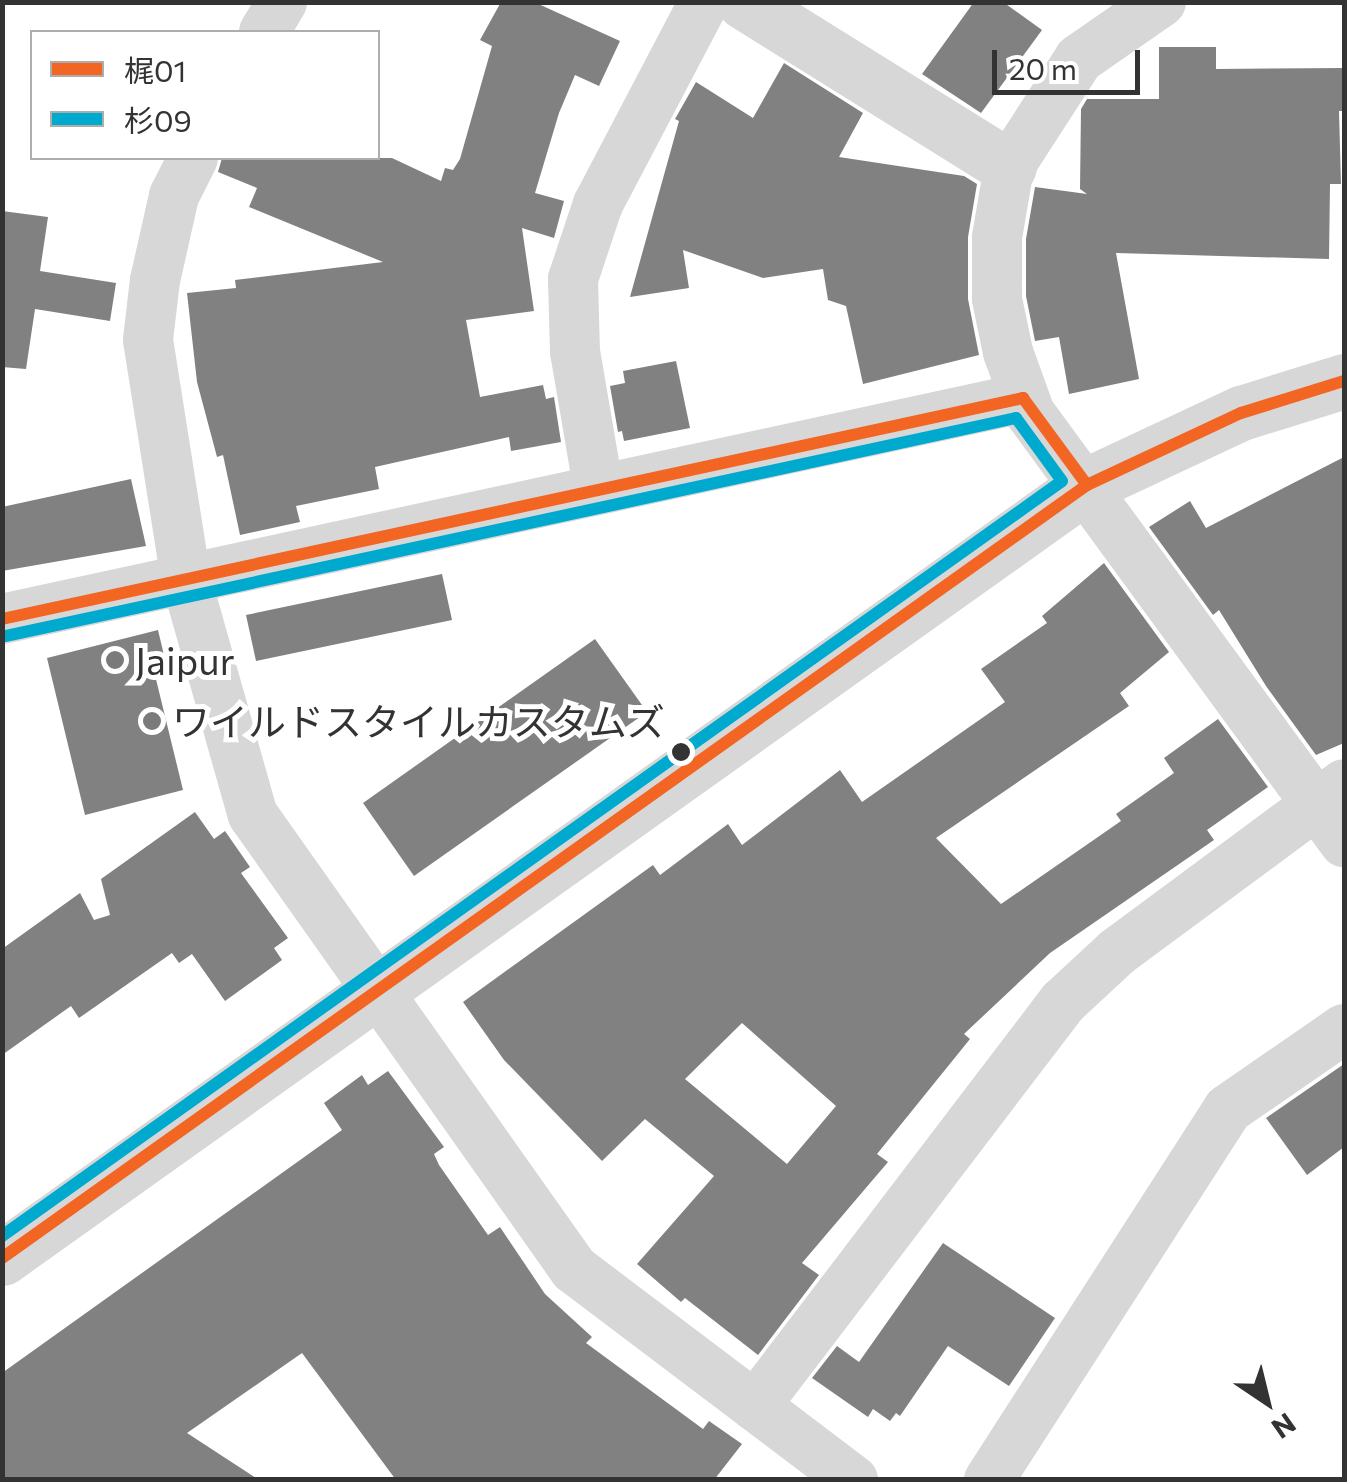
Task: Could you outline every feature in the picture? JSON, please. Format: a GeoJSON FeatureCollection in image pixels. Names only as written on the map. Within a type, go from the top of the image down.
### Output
{"type":"FeatureCollection","features":[{"type":"Feature","properties":{"kind":"street"},"geometry":{"type":"LineString","coordinates":[[265,30],[282,2]]}},
{"type":"Feature","properties":{"kind":"street"},"geometry":{"type":"LineString","coordinates":[[598,486],[575,352],[573,279],[598,204],[704,2]]}},
{"type":"Feature","properties":{"kind":"street"},"geometry":{"type":"LineString","coordinates":[[744,2],[1010,168]]}},
{"type":"Feature","properties":{"kind":"street"},"geometry":{"type":"LineString","coordinates":[[755,1406],[1063,1002],[1117,952],[1336,810],[1023,398],[996,299],[998,237],[1010,168],[1080,59],[1160,2]]}},
{"type":"Feature","properties":{"kind":"street"},"geometry":{"type":"LineString","coordinates":[[192,160],[174,196],[155,280],[148,340],[186,579],[254,815],[574,1269],[853,1480]]}},
{"type":"Feature","properties":{"kind":"street"},"geometry":{"type":"LineString","coordinates":[[2,1258],[1088,485],[1241,412],[1344,381]]}},
{"type":"Feature","properties":{"kind":"street"},"geometry":{"type":"LineString","coordinates":[[2,619],[598,486],[1023,398]]}},
{"type":"Feature","properties":{"kind":"street"},"geometry":{"type":"LineString","coordinates":[[989,1480],[1228,1109],[1344,1030]]}},
{"type":"Feature","properties":{"kind":"building"},"geometry":{"type":"Polygon","coordinates":[[[501,2],[534,2],[620,41],[599,86],[575,75],[559,113],[535,193],[564,201],[554,238],[522,228],[534,311],[466,320],[480,397],[543,385],[546,399],[554,397],[561,442],[511,451],[509,437],[375,467],[379,489],[296,506],[300,522],[240,535],[223,455],[217,457],[197,382],[187,293],[236,288],[235,280],[383,262],[249,207],[257,188],[218,172],[221,160],[392,158],[441,181],[445,168],[453,170],[460,159],[492,46],[480,40],[501,2]]]}},
{"type":"Feature","properties":{"kind":"building"},"geometry":{"type":"Polygon","coordinates":[[[974,2],[1003,2],[1042,30],[981,113],[922,74],[974,2]]]}},
{"type":"Feature","properties":{"kind":"building"},"geometry":{"type":"Polygon","coordinates":[[[1159,47],[1216,47],[1216,69],[1344,68],[1344,111],[1339,111],[1341,184],[1330,184],[1329,259],[1116,253],[1139,379],[1069,394],[1059,337],[1035,341],[1026,296],[1026,239],[1035,187],[1087,194],[1080,189],[1081,109],[1087,99],[1159,99],[1159,47]]]}},
{"type":"Feature","properties":{"kind":"building"},"geometry":{"type":"Polygon","coordinates":[[[784,63],[863,113],[839,157],[964,176],[977,184],[968,237],[968,299],[979,355],[863,384],[846,306],[828,300],[823,269],[763,278],[683,250],[689,288],[630,297],[679,121],[675,119],[696,82],[753,118],[784,63]]]}},
{"type":"Feature","properties":{"kind":"building"},"geometry":{"type":"Polygon","coordinates":[[[2,211],[48,217],[40,271],[116,283],[110,321],[35,309],[26,369],[2,367],[2,211]]]}},
{"type":"Feature","properties":{"kind":"building"},"geometry":{"type":"Polygon","coordinates":[[[676,361],[690,428],[624,441],[622,431],[618,432],[610,386],[625,383],[623,371],[676,361]]]}},
{"type":"Feature","properties":{"kind":"building"},"geometry":{"type":"Polygon","coordinates":[[[1344,457],[1344,743],[1316,755],[1266,686],[1219,610],[1213,615],[1149,527],[1190,501],[1206,528],[1344,457]]]}},
{"type":"Feature","properties":{"kind":"building"},"geometry":{"type":"Polygon","coordinates":[[[131,479],[146,546],[2,571],[2,507],[131,479]]]}},
{"type":"Feature","properties":{"kind":"building"},"geometry":{"type":"Polygon","coordinates":[[[1104,563],[1169,652],[1120,693],[1129,706],[936,838],[1001,904],[1121,821],[1116,814],[1174,773],[1164,758],[1218,719],[1268,787],[1207,830],[1214,840],[1050,953],[964,1034],[970,1039],[877,1154],[888,1162],[802,1263],[819,1275],[758,1355],[685,1298],[681,1302],[637,1264],[714,1176],[645,1119],[602,1161],[504,1060],[463,1002],[653,865],[660,875],[728,824],[742,845],[840,770],[862,802],[1005,702],[981,669],[1047,623],[1042,616],[1104,563]],[[742,1023],[685,1079],[787,1164],[836,1106],[742,1023]]]}},
{"type":"Feature","properties":{"kind":"building"},"geometry":{"type":"Polygon","coordinates":[[[442,574],[452,620],[256,661],[246,615],[442,574]]]}},
{"type":"Feature","properties":{"kind":"building"},"geometry":{"type":"Polygon","coordinates":[[[158,630],[167,668],[154,671],[183,790],[85,815],[47,658],[158,630]]]}},
{"type":"Feature","properties":{"kind":"building"},"geometry":{"type":"Polygon","coordinates":[[[595,639],[647,712],[414,876],[363,803],[595,639]]]}},
{"type":"Feature","properties":{"kind":"building"},"geometry":{"type":"Polygon","coordinates":[[[195,812],[214,839],[225,831],[250,867],[241,873],[288,938],[274,948],[282,960],[225,1001],[192,954],[179,963],[172,953],[79,1018],[71,1006],[2,1055],[2,949],[80,893],[94,920],[110,915],[101,879],[195,812]]]}},
{"type":"Feature","properties":{"kind":"building"},"geometry":{"type":"Polygon","coordinates":[[[1344,1064],[1344,1147],[1307,1175],[1266,1118],[1344,1064]]]}},
{"type":"Feature","properties":{"kind":"building"},"geometry":{"type":"Polygon","coordinates":[[[388,1071],[444,1147],[434,1154],[439,1165],[488,1235],[500,1227],[545,1294],[592,1337],[586,1343],[703,1429],[709,1421],[742,1444],[714,1480],[396,1480],[302,1353],[187,1433],[259,1480],[2,1480],[2,1373],[342,1130],[324,1103],[362,1075],[368,1085],[388,1071]]]}},
{"type":"Feature","properties":{"kind":"building"},"geometry":{"type":"Polygon","coordinates":[[[943,1243],[1055,1318],[1009,1386],[948,1346],[900,1416],[896,1413],[890,1421],[873,1409],[868,1417],[812,1378],[837,1346],[859,1362],[943,1243]]]}},
{"type":"Feature","properties":{"kind":"transit line","name":"梶01"},"geometry":{"type":"LineString","coordinates":[[2,1258],[1087,485],[1241,413],[1344,381]]}},
{"type":"Feature","properties":{"kind":"transit line","name":"梶01"},"geometry":{"type":"LineString","coordinates":[[2,619],[1023,398],[1087,485]]}},
{"type":"Feature","properties":{"kind":"transit line","name":"杉09"},"geometry":{"type":"LineString","coordinates":[[2,1236],[1062,481],[1016,418],[6,636]]}},
{"type":"Feature","properties":{"kind":"place","name":"Jaipur"},"geometry":{"type":"Point","coordinates":[115,660]}},
{"type":"Feature","properties":{"kind":"place","name":"ワイルドスタイルカスタムズ"},"geometry":{"type":"Point","coordinates":[152,721]}}]}
